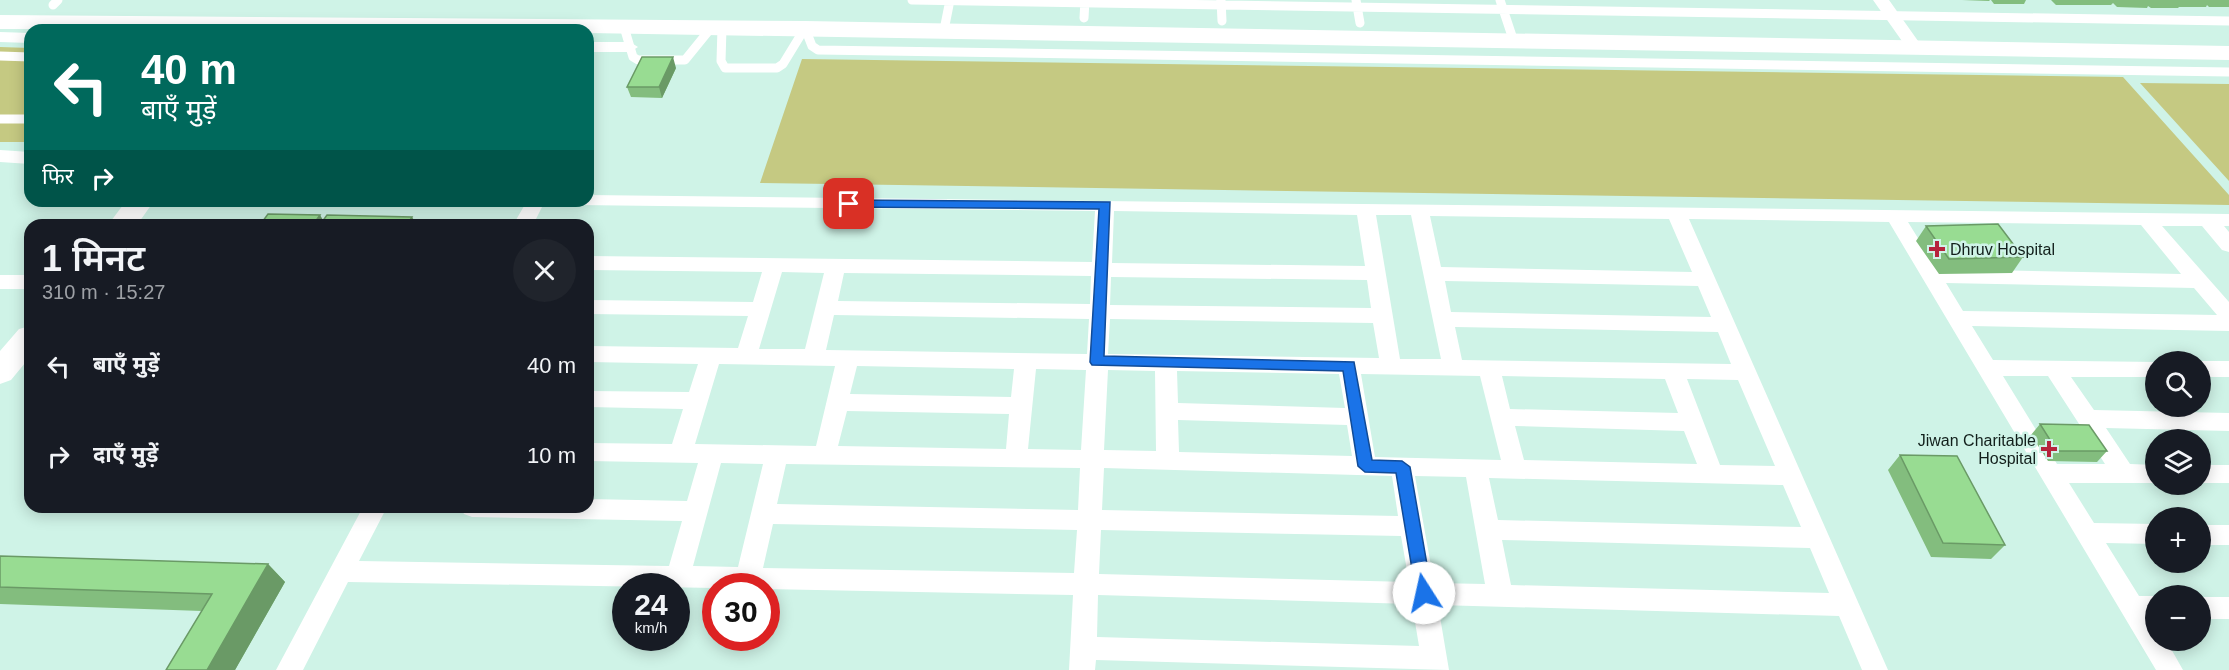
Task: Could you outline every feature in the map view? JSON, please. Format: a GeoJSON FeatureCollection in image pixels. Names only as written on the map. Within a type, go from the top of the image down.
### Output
{"type":"FeatureCollection","features":[{"type":"Feature","properties":{"kind":"street"},"geometry":{"type":"LineString","coordinates":[[1881,0],[1904,32]]}},
{"type":"Feature","properties":{"kind":"street"},"geometry":{"type":"LineString","coordinates":[[0,4],[56,2],[457,24]]}},
{"type":"Feature","properties":{"kind":"street"},"geometry":{"type":"LineString","coordinates":[[594,45],[627,37],[716,28],[805,28],[947,12],[1085,7],[1357,10],[1509,26]]}},
{"type":"Feature","properties":{"kind":"street"},"geometry":{"type":"LineString","coordinates":[[0,22],[302,15],[947,12],[1509,26],[2229,36]]}},
{"type":"Feature","properties":{"kind":"street"},"geometry":{"type":"LineString","coordinates":[[1904,32],[2229,53]]}},
{"type":"Feature","properties":{"kind":"street"},"geometry":{"type":"LineString","coordinates":[[594,34],[627,37]]}},
{"type":"Feature","properties":{"kind":"street"},"geometry":{"type":"LineString","coordinates":[[0,37],[24,38]]}},
{"type":"Feature","properties":{"kind":"street"},"geometry":{"type":"LineString","coordinates":[[0,156],[24,158]]}},
{"type":"Feature","properties":{"kind":"street"},"geometry":{"type":"LineString","coordinates":[[594,201],[1106,205],[2229,220]]}},
{"type":"Feature","properties":{"kind":"street"},"geometry":{"type":"LineString","coordinates":[[1106,205],[1082,659],[1436,664],[1402,467]]}},
{"type":"Feature","properties":{"kind":"street"},"geometry":{"type":"LineString","coordinates":[[127,219],[136,207]]}},
{"type":"Feature","properties":{"kind":"street"},"geometry":{"type":"LineString","coordinates":[[1365,208],[1391,366]]}},
{"type":"Feature","properties":{"kind":"street"},"geometry":{"type":"LineString","coordinates":[[1419,209],[1453,367]]}},
{"type":"Feature","properties":{"kind":"street"},"geometry":{"type":"LineString","coordinates":[[1676,212],[1875,670]]}},
{"type":"Feature","properties":{"kind":"street"},"geometry":{"type":"LineString","coordinates":[[1894,215],[2087,533],[2144,607],[2170,670]]}},
{"type":"Feature","properties":{"kind":"street"},"geometry":{"type":"LineString","coordinates":[[2146,219],[2229,316]]}},
{"type":"Feature","properties":{"kind":"street"},"geometry":{"type":"LineString","coordinates":[[2207,219],[2229,245]]}},
{"type":"Feature","properties":{"kind":"street"},"geometry":{"type":"LineString","coordinates":[[594,262],[1376,273]]}},
{"type":"Feature","properties":{"kind":"street"},"geometry":{"type":"LineString","coordinates":[[746,356],[774,265]]}},
{"type":"Feature","properties":{"kind":"street"},"geometry":{"type":"LineString","coordinates":[[814,357],[836,266]]}},
{"type":"Feature","properties":{"kind":"street"},"geometry":{"type":"LineString","coordinates":[[1433,274],[1704,279]]}},
{"type":"Feature","properties":{"kind":"street"},"geometry":{"type":"LineString","coordinates":[[1931,276],[2199,281]]}},
{"type":"Feature","properties":{"kind":"street"},"geometry":{"type":"LineString","coordinates":[[0,282],[24,282]]}},
{"type":"Feature","properties":{"kind":"street"},"geometry":{"type":"LineString","coordinates":[[594,307],[760,309]]}},
{"type":"Feature","properties":{"kind":"street"},"geometry":{"type":"LineString","coordinates":[[826,308],[1383,316]]}},
{"type":"Feature","properties":{"kind":"street"},"geometry":{"type":"LineString","coordinates":[[1957,318],[2229,323]]}},
{"type":"Feature","properties":{"kind":"street"},"geometry":{"type":"LineString","coordinates":[[1443,319],[1724,326]]}},
{"type":"Feature","properties":{"kind":"street"},"geometry":{"type":"LineString","coordinates":[[594,354],[1744,372]]}},
{"type":"Feature","properties":{"kind":"street"},"geometry":{"type":"LineString","coordinates":[[681,453],[711,356]]}},
{"type":"Feature","properties":{"kind":"street"},"geometry":{"type":"LineString","coordinates":[[825,455],[848,358]]}},
{"type":"Feature","properties":{"kind":"street"},"geometry":{"type":"LineString","coordinates":[[1016,458],[1026,361]]}},
{"type":"Feature","properties":{"kind":"street"},"geometry":{"type":"LineString","coordinates":[[1166,363],[1168,461]]}},
{"type":"Feature","properties":{"kind":"street"},"geometry":{"type":"LineString","coordinates":[[1349,366],[1365,466]]}},
{"type":"Feature","properties":{"kind":"street"},"geometry":{"type":"LineString","coordinates":[[1489,368],[1515,470]]}},
{"type":"Feature","properties":{"kind":"street"},"geometry":{"type":"LineString","coordinates":[[1987,368],[2145,369]]}},
{"type":"Feature","properties":{"kind":"street"},"geometry":{"type":"LineString","coordinates":[[2054,368],[2124,474]]}},
{"type":"Feature","properties":{"kind":"street"},"geometry":{"type":"LineString","coordinates":[[2211,369],[2229,369]]}},
{"type":"Feature","properties":{"kind":"street"},"geometry":{"type":"LineString","coordinates":[[1673,371],[1712,474]]}},
{"type":"Feature","properties":{"kind":"street"},"geometry":{"type":"LineString","coordinates":[[594,399],[697,401]]}},
{"type":"Feature","properties":{"kind":"street"},"geometry":{"type":"LineString","coordinates":[[837,402],[1021,406]]}},
{"type":"Feature","properties":{"kind":"street"},"geometry":{"type":"LineString","coordinates":[[1167,411],[1357,417]]}},
{"type":"Feature","properties":{"kind":"street"},"geometry":{"type":"LineString","coordinates":[[1501,417],[1692,422]]}},
{"type":"Feature","properties":{"kind":"street"},"geometry":{"type":"LineString","coordinates":[[2087,419],[2229,422]]}},
{"type":"Feature","properties":{"kind":"street"},"geometry":{"type":"LineString","coordinates":[[594,452],[1093,459],[1791,476]]}},
{"type":"Feature","properties":{"kind":"street"},"geometry":{"type":"LineString","coordinates":[[679,573],[712,453]]}},
{"type":"Feature","properties":{"kind":"street"},"geometry":{"type":"LineString","coordinates":[[749,573],[777,454]]}},
{"type":"Feature","properties":{"kind":"street"},"geometry":{"type":"LineString","coordinates":[[1476,469],[1500,595]]}},
{"type":"Feature","properties":{"kind":"street"},"geometry":{"type":"LineString","coordinates":[[2051,473],[2145,474]]}},
{"type":"Feature","properties":{"kind":"street"},"geometry":{"type":"LineString","coordinates":[[2211,474],[2229,474]]}},
{"type":"Feature","properties":{"kind":"street"},"geometry":{"type":"LineString","coordinates":[[594,509],[696,511]]}},
{"type":"Feature","properties":{"kind":"street"},"geometry":{"type":"LineString","coordinates":[[289,670],[372,513]]}},
{"type":"Feature","properties":{"kind":"street"},"geometry":{"type":"LineString","coordinates":[[763,514],[1412,526]]}},
{"type":"Feature","properties":{"kind":"street"},"geometry":{"type":"LineString","coordinates":[[1488,530],[1818,538]]}},
{"type":"Feature","properties":{"kind":"street"},"geometry":{"type":"LineString","coordinates":[[2087,533],[2145,534]]}},
{"type":"Feature","properties":{"kind":"street"},"geometry":{"type":"LineString","coordinates":[[2211,534],[2229,535]]}},
{"type":"Feature","properties":{"kind":"street"},"geometry":{"type":"LineString","coordinates":[[341,572],[612,576]]}},
{"type":"Feature","properties":{"kind":"street"},"geometry":{"type":"LineString","coordinates":[[780,579],[1086,584],[1847,605]]}},
{"type":"Feature","properties":{"kind":"street"},"geometry":{"type":"LineString","coordinates":[[2211,608],[2229,608]]}},
{"type":"Feature","properties":{"kind":"lane"},"geometry":{"type":"LineString","coordinates":[[912,0],[947,12]]}},
{"type":"Feature","properties":{"kind":"lane"},"geometry":{"type":"LineString","coordinates":[[1500,0],[1509,26],[1904,32],[2229,21]]}},
{"type":"Feature","properties":{"kind":"lane"},"geometry":{"type":"LineString","coordinates":[[716,28],[721,61],[725,68],[770,69],[783,64],[805,28]]}},
{"type":"Feature","properties":{"kind":"lane"},"geometry":{"type":"LineString","coordinates":[[627,37],[634,59],[685,60],[716,28]]}},
{"type":"Feature","properties":{"kind":"lane"},"geometry":{"type":"LineString","coordinates":[[805,28],[812,46],[818,50],[2229,72]]}},
{"type":"Feature","properties":{"kind":"lane"},"geometry":{"type":"LineString","coordinates":[[0,56],[24,57]]}},
{"type":"Feature","properties":{"kind":"lane"},"geometry":{"type":"LineString","coordinates":[[0,119],[24,119]]}},
{"type":"Feature","properties":{"kind":"green space"},"geometry":{"type":"Polygon","coordinates":[[[0,47],[24,48],[24,142],[0,142],[0,47]]]}},
{"type":"Feature","properties":{"kind":"green space"},"geometry":{"type":"Polygon","coordinates":[[[802,59],[2123,77],[2229,195],[2229,205],[760,183],[802,59]]]}},
{"type":"Feature","properties":{"kind":"green space"},"geometry":{"type":"Polygon","coordinates":[[[2140,83],[2229,84],[2229,181],[2140,83]]]}},
{"type":"Feature","properties":{"kind":"building"},"geometry":{"type":"Polygon","coordinates":[[[642,57],[673,57],[659,87],[627,87],[642,57]]]}},
{"type":"Feature","properties":{"kind":"building"},"geometry":{"type":"Polygon","coordinates":[[[268,214],[320,215],[317,219],[264,219],[268,214]]]}},
{"type":"Feature","properties":{"kind":"building"},"geometry":{"type":"Polygon","coordinates":[[[327,215],[412,217],[411,219],[324,219],[327,215]]]}},
{"type":"Feature","properties":{"kind":"building"},"geometry":{"type":"Polygon","coordinates":[[[1998,224],[2023,257],[1949,259],[1926,226],[1998,224]]]}},
{"type":"Feature","properties":{"kind":"building"},"geometry":{"type":"Polygon","coordinates":[[[2040,424],[2089,425],[2107,451],[2057,451],[2040,424]]]}},
{"type":"Feature","properties":{"kind":"building"},"geometry":{"type":"Polygon","coordinates":[[[1900,455],[1957,456],[2005,545],[1943,543],[1900,455]]]}},
{"type":"Feature","properties":{"kind":"building"},"geometry":{"type":"Polygon","coordinates":[[[0,556],[268,564],[207,670],[166,670],[212,594],[0,587],[0,556]]]}},
{"type":"Feature","properties":{"kind":"place","name":"Dhruv Hospital"},"geometry":{"type":"Point","coordinates":[1937,249]}},
{"type":"Feature","properties":{"kind":"place","name":"Jiwan Charitable Hospital"},"geometry":{"type":"Point","coordinates":[2049,449]}},
{"type":"Feature","properties":{"kind":"route"},"geometry":{"type":"LineString","coordinates":[[849,204],[1106,205],[1096,362],[1349,366],[1365,466],[1402,467],[1424,593]]}}]}
